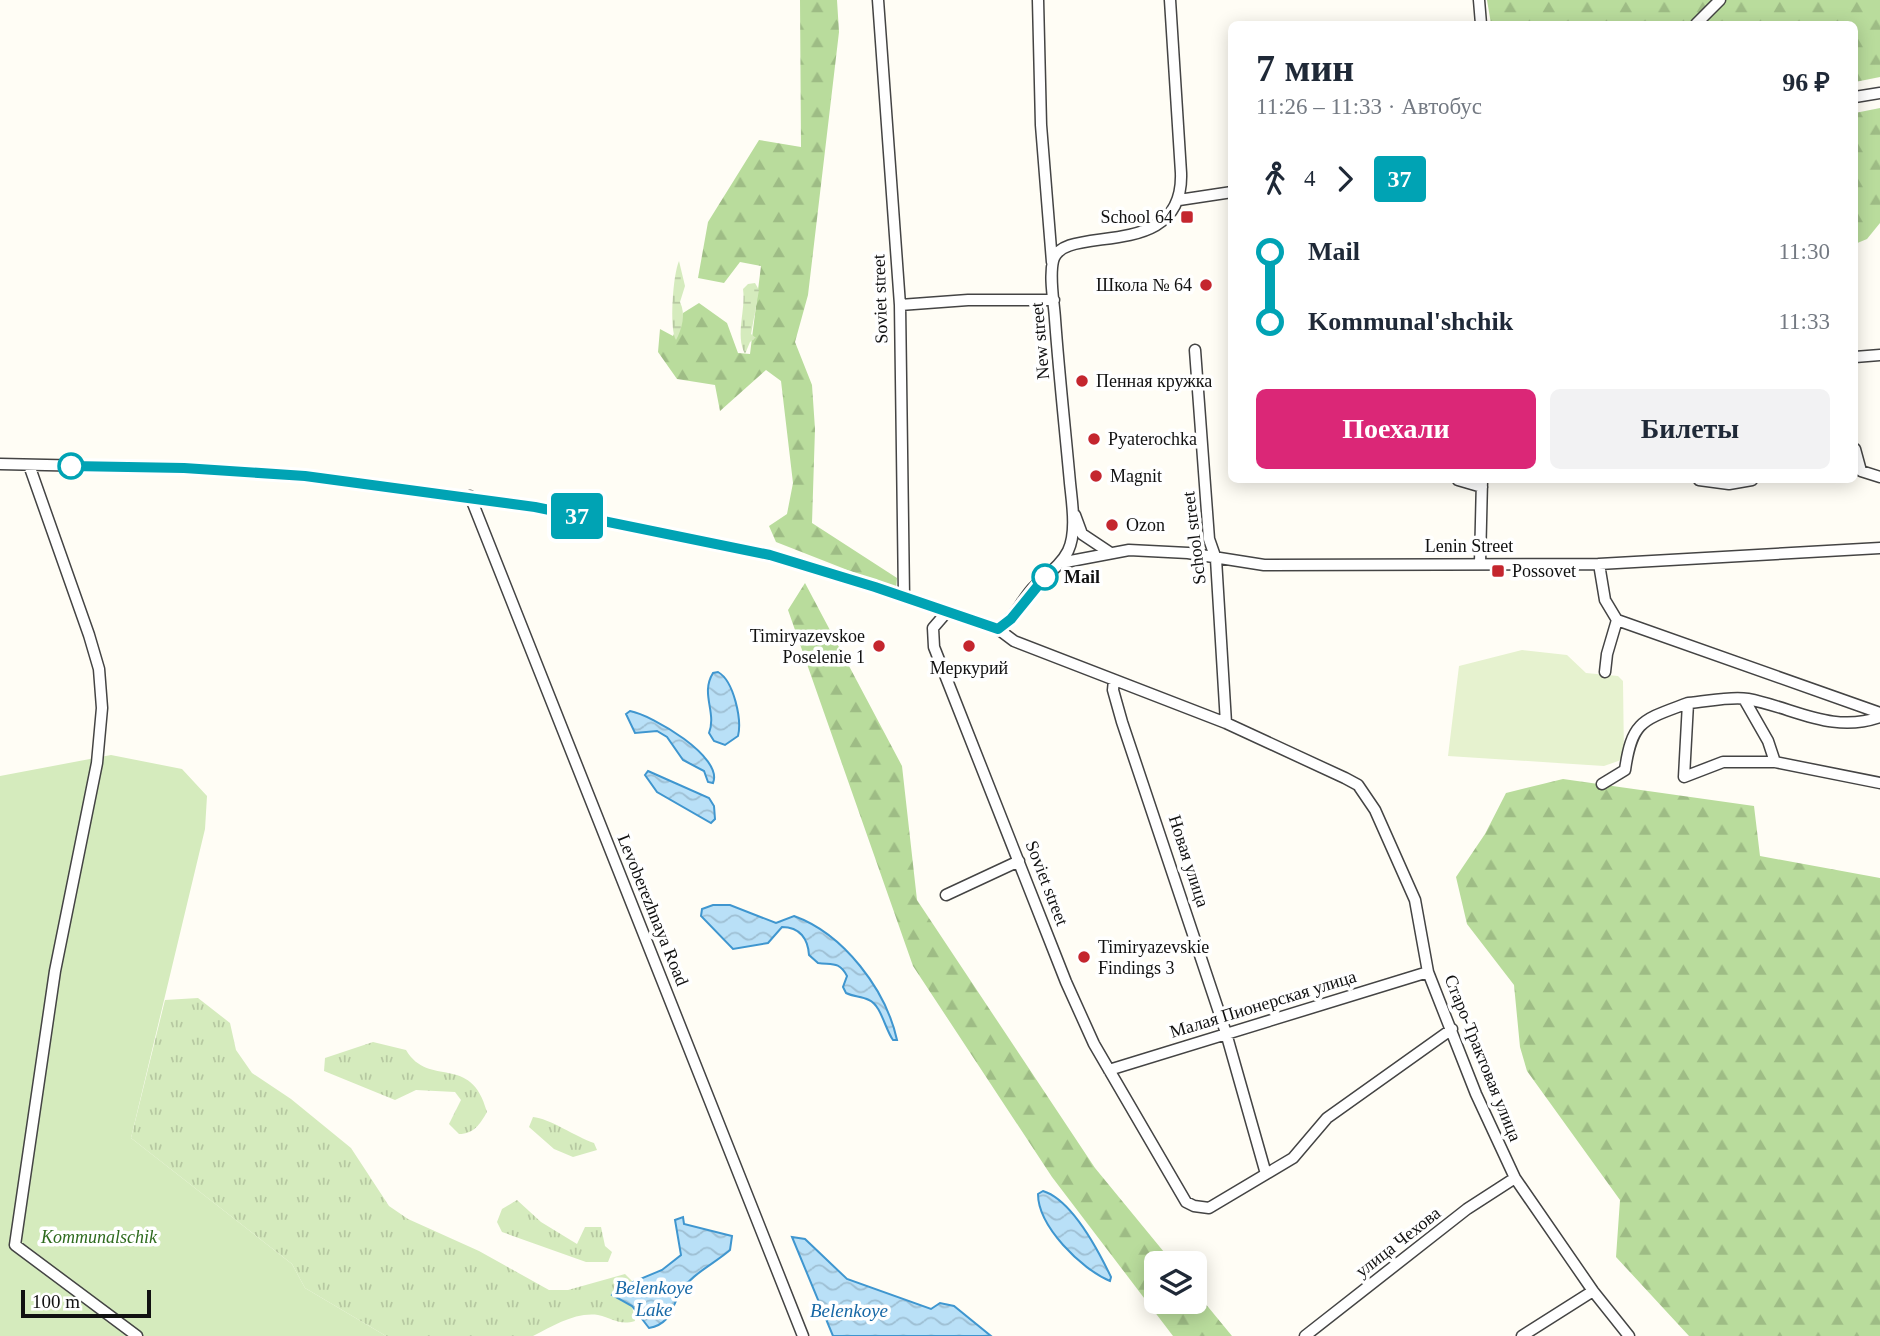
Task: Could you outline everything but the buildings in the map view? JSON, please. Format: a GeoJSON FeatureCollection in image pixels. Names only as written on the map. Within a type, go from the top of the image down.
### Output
{"type":"FeatureCollection","features":[{"type":"Feature","properties":{"kind":"street","name":"Soviet street"},"geometry":{"type":"LineString","coordinates":[[878,0],[900,305],[904,597]]}},
{"type":"Feature","properties":{"kind":"street","name":"New street"},"geometry":{"type":"LineString","coordinates":[[1038,0],[1041,125],[1072,507],[1071,543],[1060,563]]}},
{"type":"Feature","properties":{"kind":"street"},"geometry":{"type":"LineString","coordinates":[[1052,262],[1065,246],[1145,231],[1173,210],[1179,200],[1181,173],[1170,0]]}},
{"type":"Feature","properties":{"kind":"street"},"geometry":{"type":"LineString","coordinates":[[1479,0],[1481,21]]}},
{"type":"Feature","properties":{"kind":"street"},"geometry":{"type":"LineString","coordinates":[[1699,21],[1720,0]]}},
{"type":"Feature","properties":{"kind":"street"},"geometry":{"type":"LineString","coordinates":[[1858,97],[1880,93]]}},
{"type":"Feature","properties":{"kind":"street"},"geometry":{"type":"LineString","coordinates":[[1179,200],[1228,193]]}},
{"type":"Feature","properties":{"kind":"street"},"geometry":{"type":"LineString","coordinates":[[900,305],[968,300],[1054,300]]}},
{"type":"Feature","properties":{"kind":"street","name":"School street"},"geometry":{"type":"LineString","coordinates":[[1195,349],[1209,539],[1216,559],[1226,723]]}},
{"type":"Feature","properties":{"kind":"street"},"geometry":{"type":"LineString","coordinates":[[1858,357],[1880,355]]}},
{"type":"Feature","properties":{"kind":"street","name":"Старо-Трактовая улица"},"geometry":{"type":"LineString","coordinates":[[0,464],[184,468],[305,476],[470,496],[770,555],[998,629],[1014,641],[1226,723],[1345,778],[1367,796],[1415,900],[1428,972],[1476,1094],[1515,1178],[1593,1291],[1629,1336]]}},
{"type":"Feature","properties":{"kind":"street"},"geometry":{"type":"LineString","coordinates":[[29,465],[89,635],[99,669],[102,708],[97,764],[55,971],[15,1245],[137,1336]]}},
{"type":"Feature","properties":{"kind":"street"},"geometry":{"type":"LineString","coordinates":[[1858,470],[1880,477]]}},
{"type":"Feature","properties":{"kind":"street"},"geometry":{"type":"LineString","coordinates":[[1480,563],[1482,483]]}},
{"type":"Feature","properties":{"kind":"street","name":"Levoberezhnaya Road"},"geometry":{"type":"LineString","coordinates":[[470,496],[803,1336]]}},
{"type":"Feature","properties":{"kind":"street"},"geometry":{"type":"LineString","coordinates":[[1072,507],[1082,534],[1109,552]]}},
{"type":"Feature","properties":{"kind":"street","name":"Lenin Street"},"geometry":{"type":"LineString","coordinates":[[1060,563],[1109,552],[1188,553],[1264,565],[1599,564],[1880,548]]}},
{"type":"Feature","properties":{"kind":"street"},"geometry":{"type":"LineString","coordinates":[[998,629],[1011,619],[1032,590],[1060,563]]}},
{"type":"Feature","properties":{"kind":"street"},"geometry":{"type":"LineString","coordinates":[[1599,564],[1605,600],[1617,620],[1880,715]]}},
{"type":"Feature","properties":{"kind":"street","name":"Soviet street"},"geometry":{"type":"LineString","coordinates":[[946,613],[933,628],[934,647],[1066,982],[1109,1070],[1181,1195],[1194,1206],[1209,1208],[1266,1174]]}},
{"type":"Feature","properties":{"kind":"street"},"geometry":{"type":"LineString","coordinates":[[1605,672],[1606,654],[1617,620]]}},
{"type":"Feature","properties":{"kind":"street","name":"Новая улица"},"geometry":{"type":"LineString","coordinates":[[1114,680],[1113,690],[1122,722],[1226,1033],[1266,1174]]}},
{"type":"Feature","properties":{"kind":"street"},"geometry":{"type":"LineString","coordinates":[[1602,784],[1625,770],[1629,739],[1646,719],[1688,703],[1744,699],[1827,721],[1857,725],[1880,715]]}},
{"type":"Feature","properties":{"kind":"street"},"geometry":{"type":"LineString","coordinates":[[1744,699],[1768,741],[1775,762]]}},
{"type":"Feature","properties":{"kind":"street"},"geometry":{"type":"LineString","coordinates":[[1688,703],[1684,777],[1723,762],[1775,762],[1880,783]]}},
{"type":"Feature","properties":{"kind":"street"},"geometry":{"type":"LineString","coordinates":[[946,895],[1019,861]]}},
{"type":"Feature","properties":{"kind":"street","name":"Малая Пионерская улица"},"geometry":{"type":"LineString","coordinates":[[1109,1070],[1428,972]]}},
{"type":"Feature","properties":{"kind":"street"},"geometry":{"type":"LineString","coordinates":[[1266,1174],[1293,1158],[1316,1129],[1339,1108],[1452,1029]]}},
{"type":"Feature","properties":{"kind":"street","name":"улица Чехова"},"geometry":{"type":"LineString","coordinates":[[1305,1336],[1467,1209],[1515,1178]]}},
{"type":"Feature","properties":{"kind":"street"},"geometry":{"type":"LineString","coordinates":[[1522,1336],[1593,1291]]}},
{"type":"Feature","properties":{"kind":"green space"},"geometry":{"type":"Polygon","coordinates":[[[800,0],[837,0],[839,32],[808,295],[795,342],[812,385],[815,429],[812,523],[897,578],[896,589],[776,542],[769,526],[787,514],[793,483],[781,381],[766,370],[720,411],[715,385],[677,379],[658,352],[660,329],[673,336],[683,313],[699,303],[727,323],[738,353],[750,354],[761,266],[740,262],[724,283],[698,278],[708,222],[759,140],[801,147],[800,0]]]}},
{"type":"Feature","properties":{"kind":"green space"},"geometry":{"type":"Polygon","coordinates":[[[1487,0],[1880,0],[1880,77],[1858,81],[1858,21],[1490,21],[1487,0]]]}},
{"type":"Feature","properties":{"kind":"green space"},"geometry":{"type":"Polygon","coordinates":[[[1880,108],[1880,223],[1867,239],[1858,243],[1858,112],[1880,108]]]}},
{"type":"Feature","properties":{"kind":"green space"},"geometry":{"type":"Polygon","coordinates":[[[679,261],[685,286],[680,302],[682,321],[676,340],[673,301],[679,261]]]}},
{"type":"Feature","properties":{"kind":"green space"},"geometry":{"type":"Polygon","coordinates":[[[755,283],[759,290],[751,334],[756,338],[750,342],[745,354],[741,338],[743,289],[748,284],[755,283]]]}},
{"type":"Feature","properties":{"kind":"green space"},"geometry":{"type":"Polygon","coordinates":[[[805,583],[902,766],[917,900],[1095,1168],[1163,1251],[1144,1251],[1144,1298],[1052,1177],[913,966],[788,610],[805,583]]]}},
{"type":"Feature","properties":{"kind":"green space"},"geometry":{"type":"Polygon","coordinates":[[[1522,650],[1567,655],[1586,673],[1618,676],[1623,681],[1624,759],[1604,766],[1448,756],[1459,666],[1522,650]]]}},
{"type":"Feature","properties":{"kind":"green space","name":"Kommunalschik"},"geometry":{"type":"Polygon","coordinates":[[[111,755],[182,769],[207,796],[205,829],[131,1138],[292,1264],[305,1288],[386,1336],[0,1336],[0,776],[111,755]]]}},
{"type":"Feature","properties":{"kind":"green space"},"geometry":{"type":"Polygon","coordinates":[[[1563,779],[1754,806],[1760,856],[1880,878],[1880,1336],[1689,1336],[1616,1257],[1620,1200],[1527,1071],[1520,1047],[1514,985],[1467,924],[1456,877],[1485,834],[1506,793],[1563,779]]]}},
{"type":"Feature","properties":{"kind":"green space"},"geometry":{"type":"Polygon","coordinates":[[[198,998],[230,1023],[236,1050],[252,1073],[291,1099],[351,1148],[389,1206],[408,1219],[479,1251],[549,1290],[568,1290],[625,1274],[633,1282],[616,1289],[621,1301],[632,1306],[635,1321],[620,1322],[598,1315],[581,1316],[533,1336],[386,1336],[305,1288],[292,1264],[131,1138],[165,1000],[198,998]]]}},
{"type":"Feature","properties":{"kind":"green space"},"geometry":{"type":"Polygon","coordinates":[[[373,1042],[406,1050],[415,1061],[426,1068],[460,1076],[471,1082],[480,1094],[487,1112],[479,1124],[469,1132],[459,1134],[449,1124],[461,1100],[455,1092],[416,1090],[395,1100],[324,1071],[325,1058],[373,1042]]]}},
{"type":"Feature","properties":{"kind":"green space"},"geometry":{"type":"Polygon","coordinates":[[[533,1117],[594,1143],[597,1150],[573,1157],[554,1149],[529,1127],[533,1117]]]}},
{"type":"Feature","properties":{"kind":"green space"},"geometry":{"type":"Polygon","coordinates":[[[517,1200],[541,1222],[577,1244],[585,1227],[601,1227],[605,1246],[612,1252],[608,1262],[586,1262],[502,1232],[497,1222],[502,1209],[517,1200]]]}},
{"type":"Feature","properties":{"kind":"green space"},"geometry":{"type":"Polygon","coordinates":[[[1207,1306],[1232,1336],[1173,1336],[1156,1314],[1207,1314],[1207,1306]]]}},
{"type":"Feature","properties":{"kind":"water"},"geometry":{"type":"Polygon","coordinates":[[[718,672],[724,677],[736,701],[739,721],[738,736],[725,745],[714,741],[709,733],[709,681],[713,673],[718,672]]]}},
{"type":"Feature","properties":{"kind":"water"},"geometry":{"type":"Polygon","coordinates":[[[630,711],[654,720],[697,750],[708,761],[713,773],[713,783],[708,782],[704,771],[683,760],[667,737],[657,731],[635,733],[626,714],[630,711]]]}},
{"type":"Feature","properties":{"kind":"water"},"geometry":{"type":"Polygon","coordinates":[[[648,771],[709,798],[714,806],[715,819],[711,823],[657,792],[645,775],[648,771]]]}},
{"type":"Feature","properties":{"kind":"water"},"geometry":{"type":"Polygon","coordinates":[[[713,905],[730,905],[776,923],[794,916],[830,936],[846,950],[873,984],[883,1002],[897,1040],[893,1040],[873,1003],[846,993],[843,987],[847,976],[841,968],[818,963],[809,955],[805,939],[794,929],[782,927],[768,943],[733,949],[701,916],[702,909],[713,905]]]}},
{"type":"Feature","properties":{"kind":"water"},"geometry":{"type":"Polygon","coordinates":[[[1043,1191],[1064,1205],[1083,1228],[1106,1266],[1110,1281],[1074,1257],[1053,1232],[1040,1206],[1038,1194],[1043,1191]]]}},
{"type":"Feature","properties":{"kind":"water","name":"Belenkoye Lake"},"geometry":{"type":"Polygon","coordinates":[[[683,1217],[684,1224],[732,1236],[730,1250],[690,1280],[666,1319],[649,1328],[632,1306],[612,1295],[616,1289],[662,1270],[681,1255],[675,1220],[683,1217]]]}},
{"type":"Feature","properties":{"kind":"water","name":"Belenkoye"},"geometry":{"type":"Polygon","coordinates":[[[792,1237],[805,1239],[847,1279],[931,1309],[940,1303],[954,1306],[991,1336],[833,1336],[792,1237]]]}},
{"type":"Feature","properties":{"kind":"bus line","name":"37"},"geometry":{"type":"LineString","coordinates":[[71,466],[184,468],[305,476],[367,482],[535,507],[770,555],[875,587],[989,628],[998,629],[1006,624],[1045,577]]}},
{"type":"Feature","properties":{"kind":"place","name":"School 64"},"geometry":{"type":"Point","coordinates":[1187,217]}},
{"type":"Feature","properties":{"kind":"place","name":"Школа № 64"},"geometry":{"type":"Point","coordinates":[1206,285]}},
{"type":"Feature","properties":{"kind":"place","name":"Пенная кружка"},"geometry":{"type":"Point","coordinates":[1082,381]}},
{"type":"Feature","properties":{"kind":"place","name":"Pyaterochka"},"geometry":{"type":"Point","coordinates":[1094,439]}},
{"type":"Feature","properties":{"kind":"place","name":"Magnit"},"geometry":{"type":"Point","coordinates":[1096,476]}},
{"type":"Feature","properties":{"kind":"place","name":"Ozon"},"geometry":{"type":"Point","coordinates":[1112,525]}},
{"type":"Feature","properties":{"kind":"place","name":"Possovet"},"geometry":{"type":"Point","coordinates":[1498,571]}},
{"type":"Feature","properties":{"kind":"place","name":"Mail"},"geometry":{"type":"Point","coordinates":[1045,577]}},
{"type":"Feature","properties":{"kind":"place","name":"Timiryazevskoe Poselenie 1"},"geometry":{"type":"Point","coordinates":[879,646]}},
{"type":"Feature","properties":{"kind":"place","name":"Меркурий"},"geometry":{"type":"Point","coordinates":[969,646]}},
{"type":"Feature","properties":{"kind":"place","name":"Timiryazevskie Findings 3"},"geometry":{"type":"Point","coordinates":[1084,957]}}]}
